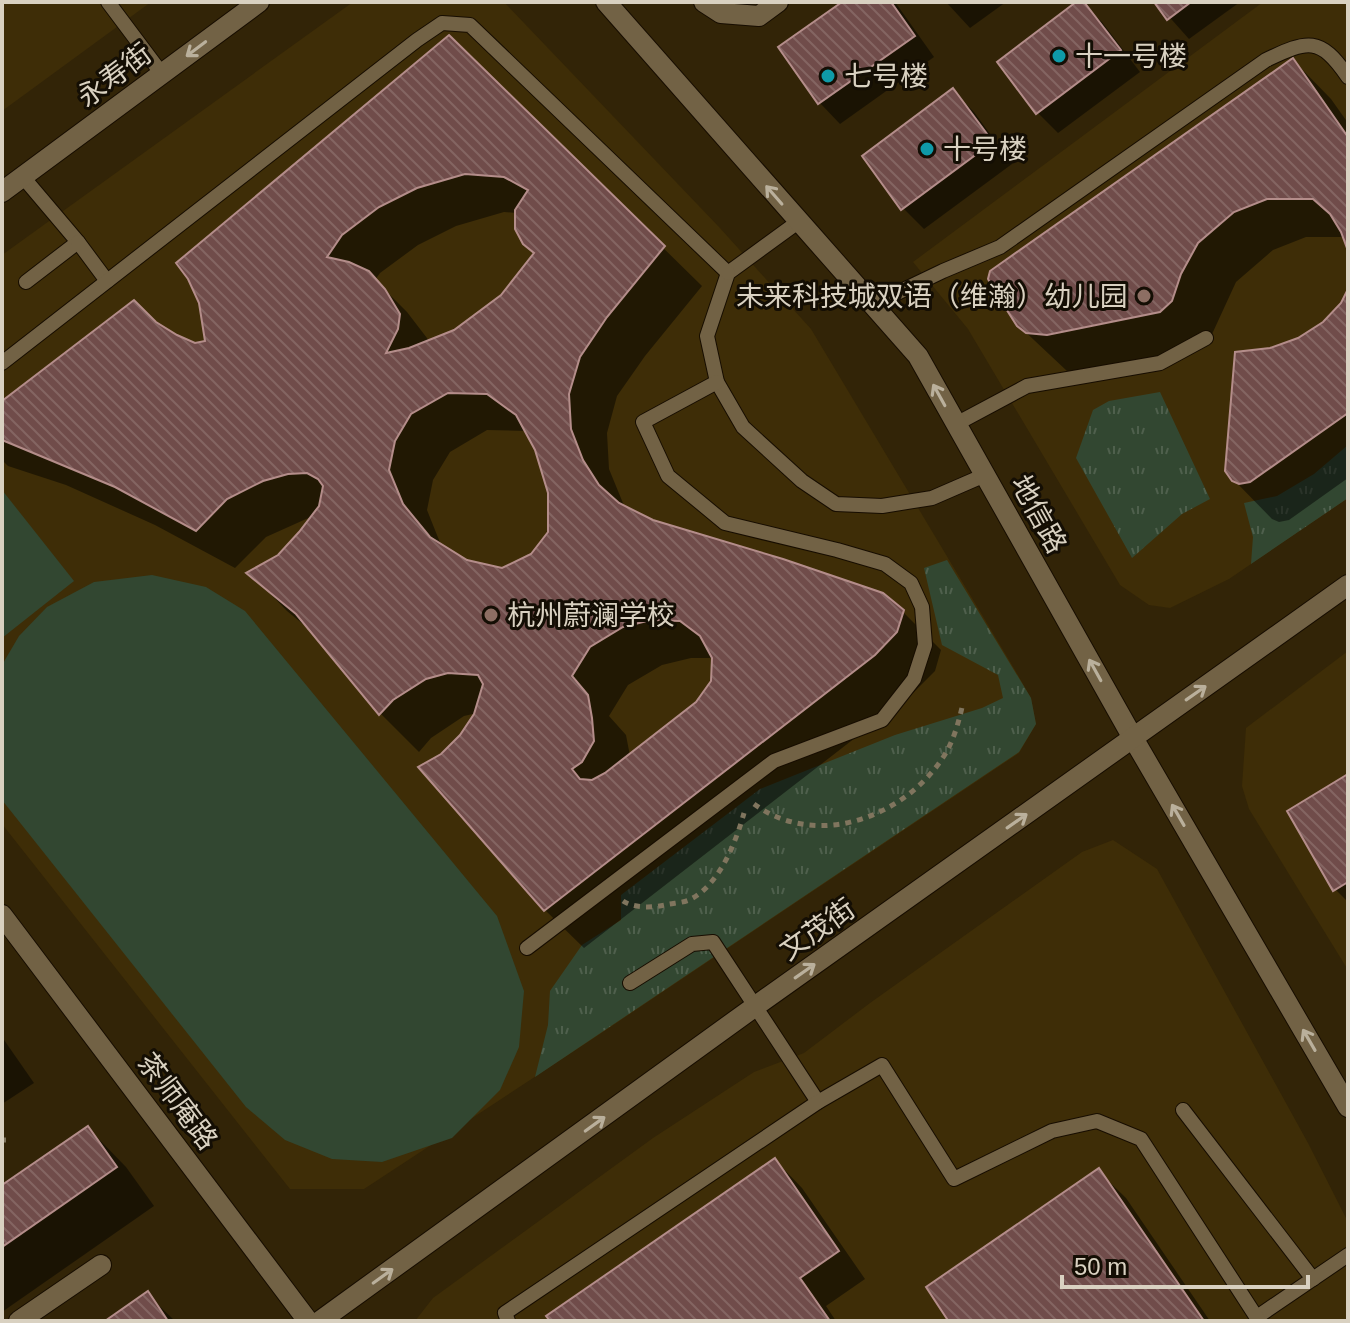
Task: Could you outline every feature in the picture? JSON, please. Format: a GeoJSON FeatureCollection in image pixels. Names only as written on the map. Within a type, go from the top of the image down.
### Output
{"type":"FeatureCollection","features":[{"type":"Feature","properties":{"kind":"street","name":"永寿街"},"geometry":{"type":"LineString","coordinates":[[2,192],[259,2]]}},
{"type":"Feature","properties":{"kind":"street","name":"地信路"},"geometry":{"type":"LineString","coordinates":[[606,2],[918,356],[1133,738],[1348,1107]]}},
{"type":"Feature","properties":{"kind":"street"},"geometry":{"type":"LineString","coordinates":[[704,2],[721,13],[759,16],[778,2]]}},
{"type":"Feature","properties":{"kind":"street","name":"文茂街"},"geometry":{"type":"LineString","coordinates":[[320,1321],[757,1005],[1348,585]]}},
{"type":"Feature","properties":{"kind":"street","name":"茶师庵路"},"geometry":{"type":"LineString","coordinates":[[2,915],[308,1321]]}},
{"type":"Feature","properties":{"kind":"street"},"geometry":{"type":"LineString","coordinates":[[19,1321],[101,1265]]}},
{"type":"Feature","properties":{"kind":"lane"},"geometry":{"type":"LineString","coordinates":[[108,2],[162,74]]}},
{"type":"Feature","properties":{"kind":"lane"},"geometry":{"type":"LineString","coordinates":[[2,363],[442,23],[470,25],[728,273]]}},
{"type":"Feature","properties":{"kind":"lane"},"geometry":{"type":"LineString","coordinates":[[872,305],[1000,247],[1266,60],[1295,46],[1320,46],[1335,57],[1348,77]]}},
{"type":"Feature","properties":{"kind":"lane"},"geometry":{"type":"LineString","coordinates":[[23,177],[107,281]]}},
{"type":"Feature","properties":{"kind":"lane"},"geometry":{"type":"LineString","coordinates":[[798,222],[728,273],[707,336],[717,382],[743,427],[802,481],[836,504],[882,506],[932,498],[985,475]]}},
{"type":"Feature","properties":{"kind":"lane"},"geometry":{"type":"LineString","coordinates":[[26,282],[78,242]]}},
{"type":"Feature","properties":{"kind":"lane"},"geometry":{"type":"LineString","coordinates":[[956,424],[1027,386],[1160,363],[1206,338]]}},
{"type":"Feature","properties":{"kind":"lane"},"geometry":{"type":"LineString","coordinates":[[527,948],[745,791],[774,761],[882,720],[914,679],[925,645],[922,607],[911,583],[885,564],[725,523],[668,476],[643,422],[717,382]]}},
{"type":"Feature","properties":{"kind":"lane"},"geometry":{"type":"LineString","coordinates":[[630,983],[692,944],[713,942],[818,1102]]}},
{"type":"Feature","properties":{"kind":"lane"},"geometry":{"type":"LineString","coordinates":[[503,1318],[818,1102],[882,1065],[954,1179],[1052,1131],[1097,1121],[1141,1139],[1258,1319],[1348,1255]]}},
{"type":"Feature","properties":{"kind":"lane"},"geometry":{"type":"LineString","coordinates":[[1183,1110],[1313,1279]]}},
{"type":"Feature","properties":{"kind":"path"},"geometry":{"type":"LineString","coordinates":[[745,791],[765,811],[785,821],[811,826],[863,820],[896,804],[922,783],[944,755],[957,729],[963,703]]}},
{"type":"Feature","properties":{"kind":"path"},"geometry":{"type":"LineString","coordinates":[[606,889],[629,905],[659,906],[693,898],[710,882],[730,851],[745,791]]}},
{"type":"Feature","properties":{"kind":"shaded area"},"geometry":{"type":"Polygon","coordinates":[[[2,2],[151,2],[2,111],[2,2]]]}},
{"type":"Feature","properties":{"kind":"shaded area","name":"杭州蔚澜学校"},"geometry":{"type":"Polygon","coordinates":[[[353,2],[504,2],[719,227],[811,329],[1031,698],[1036,724],[1019,753],[364,1189],[290,1189],[2,824],[2,255],[353,2]]]}},
{"type":"Feature","properties":{"kind":"shaded area","name":"未来科技城双语（维瀚）幼儿园"},"geometry":{"type":"Polygon","coordinates":[[[1263,2],[1346,2],[1348,5],[1348,498],[1229,579],[1170,608],[1149,605],[1120,585],[968,329],[913,262],[1263,2]]]}},
{"type":"Feature","properties":{"kind":"shaded area"},"geometry":{"type":"Polygon","coordinates":[[[1348,651],[1348,970],[1249,809],[1242,786],[1246,728],[1348,651]]]}},
{"type":"Feature","properties":{"kind":"shaded area"},"geometry":{"type":"Polygon","coordinates":[[[1113,840],[1157,869],[1308,1143],[1348,1222],[1348,1321],[415,1321],[433,1298],[653,1138],[754,1072],[804,1053],[1082,852],[1113,840]]]}},
{"type":"Feature","properties":{"kind":"green space"},"geometry":{"type":"Polygon","coordinates":[[[1160,392],[1210,499],[1182,514],[1132,558],[1076,458],[1093,410],[1109,401],[1160,392]]]}},
{"type":"Feature","properties":{"kind":"green space"},"geometry":{"type":"Polygon","coordinates":[[[1348,445],[1348,498],[1251,564],[1253,537],[1244,503],[1277,496],[1314,474],[1348,445]]]}},
{"type":"Feature","properties":{"kind":"green space"},"geometry":{"type":"Polygon","coordinates":[[[2,490],[74,581],[2,638],[2,490]]]}},
{"type":"Feature","properties":{"kind":"green space"},"geometry":{"type":"Polygon","coordinates":[[[947,560],[1031,698],[1036,724],[1019,752],[535,1077],[548,1025],[550,991],[582,945],[621,920],[621,895],[760,789],[895,735],[982,708],[1003,698],[998,675],[942,645],[924,568],[947,560]]]}},
{"type":"Feature","properties":{"kind":"green space"},"geometry":{"type":"Polygon","coordinates":[[[152,575],[206,587],[245,611],[497,916],[524,991],[519,1047],[500,1090],[452,1138],[382,1162],[332,1159],[285,1140],[246,1107],[2,800],[2,665],[19,636],[47,607],[94,582],[152,575]]]}},
{"type":"Feature","properties":{"kind":"building","name":"七号楼"},"geometry":{"type":"Polygon","coordinates":[[[842,2],[891,2],[915,36],[818,104],[778,47],[842,2]]]}},
{"type":"Feature","properties":{"kind":"building","name":"十一号楼"},"geometry":{"type":"Polygon","coordinates":[[[1076,2],[1084,2],[1121,50],[1036,114],[997,62],[1076,2]]]}},
{"type":"Feature","properties":{"kind":"building"},"geometry":{"type":"Polygon","coordinates":[[[1154,2],[1191,2],[1167,20],[1154,2]]]}},
{"type":"Feature","properties":{"kind":"building"},"geometry":{"type":"Polygon","coordinates":[[[449,35],[665,246],[607,317],[580,357],[569,394],[571,429],[583,460],[599,485],[619,503],[653,520],[883,593],[904,610],[897,632],[875,655],[544,911],[418,767],[441,754],[460,735],[474,714],[483,684],[478,675],[448,673],[426,679],[393,700],[379,715],[296,614],[246,573],[278,555],[319,506],[323,486],[318,479],[307,473],[288,474],[263,481],[227,499],[196,531],[115,487],[2,440],[2,401],[134,300],[156,322],[177,335],[195,343],[205,341],[199,303],[188,279],[176,263],[449,35]],[[465,174],[417,188],[379,207],[342,235],[327,257],[369,271],[385,289],[400,314],[398,329],[386,353],[409,348],[454,330],[501,295],[534,253],[523,244],[515,229],[515,210],[528,190],[504,177],[465,174]],[[448,393],[411,414],[395,441],[389,470],[403,504],[430,537],[467,560],[502,568],[531,554],[548,532],[548,493],[535,450],[516,415],[487,394],[448,393]],[[651,620],[623,627],[590,647],[572,676],[588,695],[594,741],[582,762],[572,769],[580,779],[592,780],[605,773],[696,702],[711,681],[712,658],[700,636],[680,621],[651,620]]]}},
{"type":"Feature","properties":{"kind":"building"},"geometry":{"type":"Polygon","coordinates":[[[1293,58],[1348,137],[1348,251],[1330,214],[1313,199],[1267,199],[1234,212],[1198,243],[1181,274],[1172,301],[1160,312],[1047,335],[1026,333],[1017,326],[988,279],[990,271],[1293,58]]]}},
{"type":"Feature","properties":{"kind":"building","name":"十号楼"},"geometry":{"type":"Polygon","coordinates":[[[953,88],[993,142],[901,210],[862,156],[953,88]]]}},
{"type":"Feature","properties":{"kind":"building"},"geometry":{"type":"Polygon","coordinates":[[[1348,289],[1348,413],[1250,482],[1239,484],[1232,481],[1225,471],[1235,352],[1270,348],[1298,338],[1323,322],[1341,303],[1348,289]]]}},
{"type":"Feature","properties":{"kind":"building"},"geometry":{"type":"Polygon","coordinates":[[[1348,774],[1348,882],[1333,891],[1287,811],[1348,774]]]}},
{"type":"Feature","properties":{"kind":"building"},"geometry":{"type":"Polygon","coordinates":[[[88,1126],[117,1167],[2,1247],[2,1185],[88,1126]]]}},
{"type":"Feature","properties":{"kind":"building"},"geometry":{"type":"Polygon","coordinates":[[[775,1158],[839,1251],[800,1278],[830,1321],[550,1321],[546,1316],[775,1158]]]}},
{"type":"Feature","properties":{"kind":"building"},"geometry":{"type":"Polygon","coordinates":[[[1099,1168],[1204,1321],[944,1321],[947,1319],[926,1287],[1099,1168]]]}},
{"type":"Feature","properties":{"kind":"building"},"geometry":{"type":"Polygon","coordinates":[[[148,1291],[168,1321],[105,1321],[148,1291]]]}},
{"type":"Feature","properties":{"kind":"place","name":"十一号楼"},"geometry":{"type":"Point","coordinates":[1059,56]}},
{"type":"Feature","properties":{"kind":"place","name":"七号楼"},"geometry":{"type":"Point","coordinates":[828,76]}},
{"type":"Feature","properties":{"kind":"place","name":"十号楼"},"geometry":{"type":"Point","coordinates":[927,149]}},
{"type":"Feature","properties":{"kind":"place","name":"未来科技城双语（维瀚）幼儿园"},"geometry":{"type":"Point","coordinates":[1144,296]}},
{"type":"Feature","properties":{"kind":"place","name":"杭州蔚澜学校"},"geometry":{"type":"Point","coordinates":[491,615]}}]}
